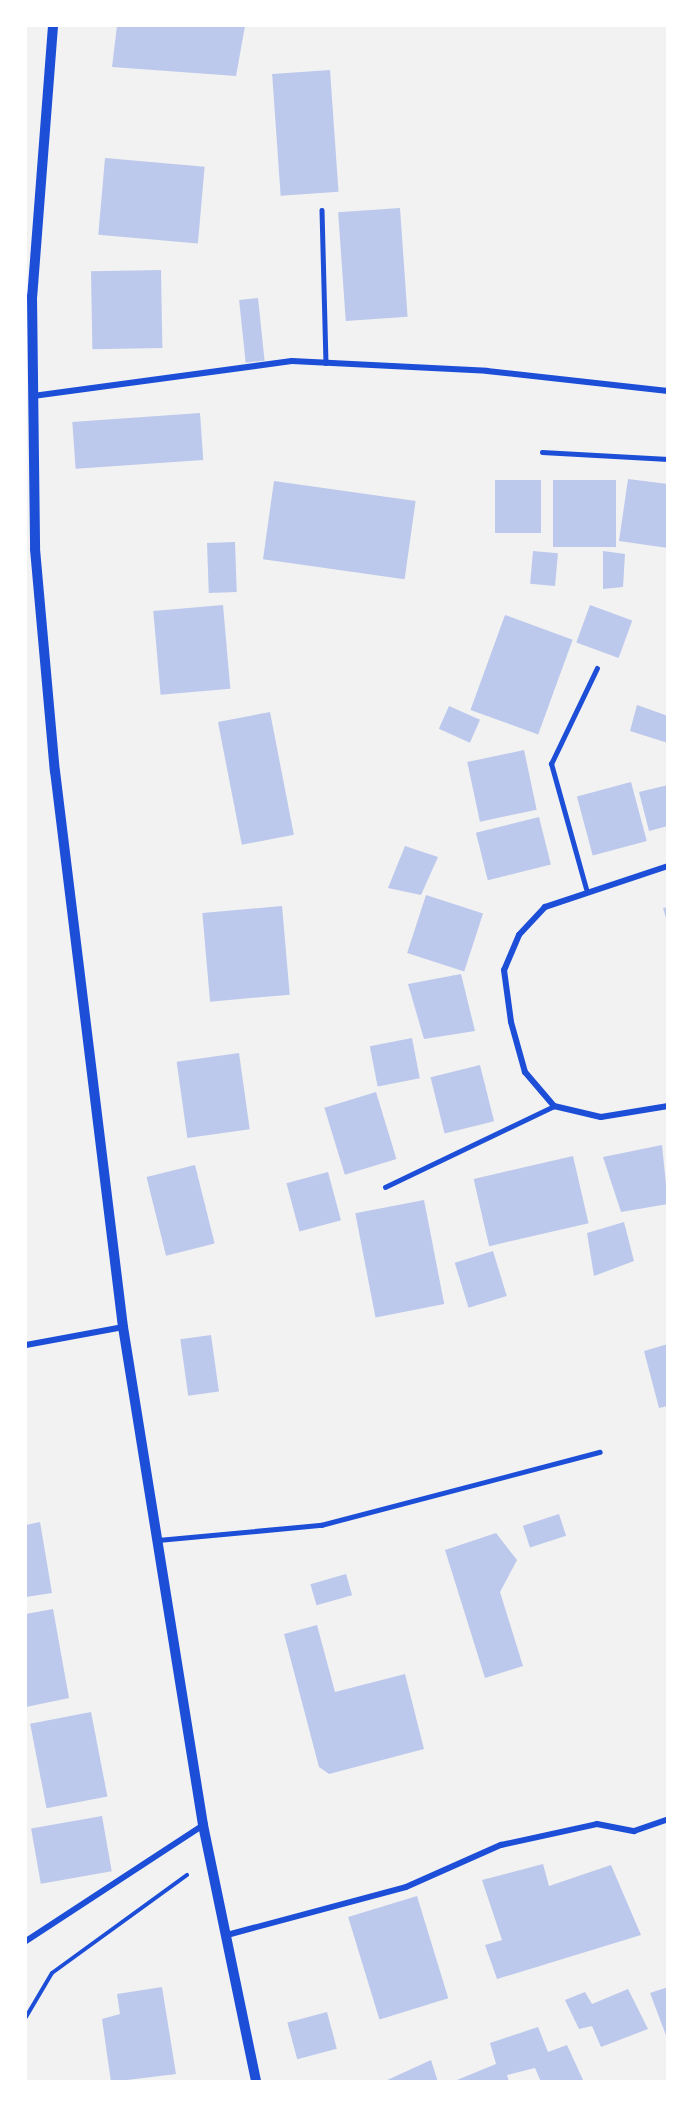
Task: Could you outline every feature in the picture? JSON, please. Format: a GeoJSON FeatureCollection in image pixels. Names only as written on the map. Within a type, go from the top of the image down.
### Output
{"type":"FeatureCollection","features":[{"type":"Feature","properties":{"kind":"street"},"geometry":{"type":"LineString","coordinates":[[53,26],[32,296],[35,549],[55,771],[123,1327],[203,1825],[256,2082]]}},
{"type":"Feature","properties":{"kind":"street"},"geometry":{"type":"LineString","coordinates":[[33,396],[292,361],[487,371],[668,391]]}},
{"type":"Feature","properties":{"kind":"street"},"geometry":{"type":"LineString","coordinates":[[668,866],[586,889],[545,907],[519,935],[504,970],[525,1072],[554,1106],[601,1117],[668,1106]]}},
{"type":"Feature","properties":{"kind":"street"},"geometry":{"type":"LineString","coordinates":[[26,1345],[123,1327]]}},
{"type":"Feature","properties":{"kind":"street"},"geometry":{"type":"LineString","coordinates":[[226,1935],[406,1887],[501,1845],[597,1824],[634,1831],[668,1819]]}},
{"type":"Feature","properties":{"kind":"street"},"geometry":{"type":"LineString","coordinates":[[26,1941],[203,1825]]}},
{"type":"Feature","properties":{"kind":"lane"},"geometry":{"type":"LineString","coordinates":[[322,210],[326,363]]}},
{"type":"Feature","properties":{"kind":"lane"},"geometry":{"type":"LineString","coordinates":[[542,452],[668,459]]}},
{"type":"Feature","properties":{"kind":"lane"},"geometry":{"type":"LineString","coordinates":[[586,889],[551,764],[597,668]]}},
{"type":"Feature","properties":{"kind":"lane"},"geometry":{"type":"LineString","coordinates":[[385,1187],[554,1106]]}},
{"type":"Feature","properties":{"kind":"lane"},"geometry":{"type":"LineString","coordinates":[[158,1540],[321,1525],[600,1452]]}},
{"type":"Feature","properties":{"kind":"path"},"geometry":{"type":"LineString","coordinates":[[26,2017],[52,1973],[209,1859]]}},
{"type":"Feature","properties":{"kind":"building"},"geometry":{"type":"Polygon","coordinates":[[[117,26],[245,26],[236,76],[112,67],[117,26]]]}},
{"type":"Feature","properties":{"kind":"building"},"geometry":{"type":"Polygon","coordinates":[[[330,70],[339,192],[281,196],[272,74],[330,70]]]}},
{"type":"Feature","properties":{"kind":"building"},"geometry":{"type":"Polygon","coordinates":[[[105,158],[205,167],[198,243],[98,235],[105,158]]]}},
{"type":"Feature","properties":{"kind":"building"},"geometry":{"type":"Polygon","coordinates":[[[400,208],[408,317],[346,321],[338,212],[400,208]]]}},
{"type":"Feature","properties":{"kind":"building"},"geometry":{"type":"Polygon","coordinates":[[[161,270],[162,348],[92,349],[91,271],[161,270]]]}},
{"type":"Feature","properties":{"kind":"building"},"geometry":{"type":"Polygon","coordinates":[[[258,298],[265,361],[246,363],[239,300],[258,298]]]}},
{"type":"Feature","properties":{"kind":"building"},"geometry":{"type":"Polygon","coordinates":[[[200,413],[203,460],[76,469],[72,422],[200,413]]]}},
{"type":"Feature","properties":{"kind":"building"},"geometry":{"type":"Polygon","coordinates":[[[628,479],[668,484],[668,548],[619,541],[628,479]]]}},
{"type":"Feature","properties":{"kind":"building"},"geometry":{"type":"Polygon","coordinates":[[[495,480],[541,480],[541,533],[495,533],[495,480]]]}},
{"type":"Feature","properties":{"kind":"building"},"geometry":{"type":"Polygon","coordinates":[[[553,480],[616,480],[616,547],[553,547],[553,480]]]}},
{"type":"Feature","properties":{"kind":"building"},"geometry":{"type":"Polygon","coordinates":[[[274,481],[416,501],[405,579],[263,559],[274,481]]]}},
{"type":"Feature","properties":{"kind":"building"},"geometry":{"type":"Polygon","coordinates":[[[235,542],[237,592],[209,593],[207,543],[235,542]]]}},
{"type":"Feature","properties":{"kind":"building"},"geometry":{"type":"Polygon","coordinates":[[[533,551],[558,553],[555,586],[530,584],[533,551]]]}},
{"type":"Feature","properties":{"kind":"building"},"geometry":{"type":"Polygon","coordinates":[[[603,551],[625,554],[623,587],[603,589],[603,551]]]}},
{"type":"Feature","properties":{"kind":"building"},"geometry":{"type":"Polygon","coordinates":[[[223,605],[230,689],[161,695],[153,611],[223,605]]]}},
{"type":"Feature","properties":{"kind":"building"},"geometry":{"type":"Polygon","coordinates":[[[590,605],[632,620],[619,658],[576,643],[590,605]]]}},
{"type":"Feature","properties":{"kind":"building"},"geometry":{"type":"Polygon","coordinates":[[[505,615],[573,640],[538,735],[470,710],[505,615]]]}},
{"type":"Feature","properties":{"kind":"building"},"geometry":{"type":"Polygon","coordinates":[[[637,705],[668,716],[668,743],[630,731],[637,705]]]}},
{"type":"Feature","properties":{"kind":"building"},"geometry":{"type":"Polygon","coordinates":[[[449,706],[480,720],[470,743],[439,729],[449,706]]]}},
{"type":"Feature","properties":{"kind":"building"},"geometry":{"type":"Polygon","coordinates":[[[270,712],[294,835],[242,845],[218,722],[270,712]]]}},
{"type":"Feature","properties":{"kind":"building"},"geometry":{"type":"Polygon","coordinates":[[[524,750],[537,810],[480,822],[467,762],[524,750]]]}},
{"type":"Feature","properties":{"kind":"building"},"geometry":{"type":"Polygon","coordinates":[[[631,782],[647,841],[593,855],[577,796],[631,782]]]}},
{"type":"Feature","properties":{"kind":"building"},"geometry":{"type":"Polygon","coordinates":[[[668,785],[668,826],[649,831],[639,792],[668,785]]]}},
{"type":"Feature","properties":{"kind":"building"},"geometry":{"type":"Polygon","coordinates":[[[539,817],[551,865],[488,880],[476,833],[539,817]]]}},
{"type":"Feature","properties":{"kind":"building"},"geometry":{"type":"Polygon","coordinates":[[[405,846],[438,857],[421,895],[388,888],[405,846]]]}},
{"type":"Feature","properties":{"kind":"building"},"geometry":{"type":"Polygon","coordinates":[[[426,895],[483,914],[464,972],[407,953],[426,895]]]}},
{"type":"Feature","properties":{"kind":"building"},"geometry":{"type":"Polygon","coordinates":[[[282,906],[290,995],[210,1002],[202,913],[282,906]]]}},
{"type":"Feature","properties":{"kind":"building"},"geometry":{"type":"Polygon","coordinates":[[[668,907],[668,922],[667,922],[663,908],[668,907]]]}},
{"type":"Feature","properties":{"kind":"building"},"geometry":{"type":"Polygon","coordinates":[[[461,974],[475,1031],[424,1039],[408,984],[461,974]]]}},
{"type":"Feature","properties":{"kind":"building"},"geometry":{"type":"Polygon","coordinates":[[[412,1038],[420,1078],[378,1086],[370,1046],[412,1038]]]}},
{"type":"Feature","properties":{"kind":"building"},"geometry":{"type":"Polygon","coordinates":[[[239,1053],[250,1129],[187,1138],[177,1062],[239,1053]]]}},
{"type":"Feature","properties":{"kind":"building"},"geometry":{"type":"Polygon","coordinates":[[[480,1065],[494,1121],[445,1134],[431,1077],[480,1065]]]}},
{"type":"Feature","properties":{"kind":"building"},"geometry":{"type":"Polygon","coordinates":[[[376,1092],[396,1159],[345,1175],[324,1108],[376,1092]]]}},
{"type":"Feature","properties":{"kind":"building"},"geometry":{"type":"Polygon","coordinates":[[[662,1145],[668,1204],[621,1212],[603,1157],[662,1145]]]}},
{"type":"Feature","properties":{"kind":"building"},"geometry":{"type":"Polygon","coordinates":[[[573,1156],[589,1223],[489,1246],[474,1179],[573,1156]]]}},
{"type":"Feature","properties":{"kind":"building"},"geometry":{"type":"Polygon","coordinates":[[[195,1165],[215,1244],[166,1256],[146,1177],[195,1165]]]}},
{"type":"Feature","properties":{"kind":"building"},"geometry":{"type":"Polygon","coordinates":[[[328,1172],[341,1220],[299,1231],[286,1183],[328,1172]]]}},
{"type":"Feature","properties":{"kind":"building"},"geometry":{"type":"Polygon","coordinates":[[[424,1200],[444,1304],[376,1317],[355,1213],[424,1200]]]}},
{"type":"Feature","properties":{"kind":"building"},"geometry":{"type":"Polygon","coordinates":[[[624,1222],[634,1261],[594,1276],[587,1233],[624,1222]]]}},
{"type":"Feature","properties":{"kind":"building"},"geometry":{"type":"Polygon","coordinates":[[[493,1251],[507,1296],[468,1308],[455,1263],[493,1251]]]}},
{"type":"Feature","properties":{"kind":"building"},"geometry":{"type":"Polygon","coordinates":[[[211,1335],[219,1391],[188,1396],[180,1339],[211,1335]]]}},
{"type":"Feature","properties":{"kind":"building"},"geometry":{"type":"Polygon","coordinates":[[[668,1344],[668,1406],[659,1408],[644,1351],[668,1344]]]}},
{"type":"Feature","properties":{"kind":"building"},"geometry":{"type":"Polygon","coordinates":[[[559,1514],[566,1536],[530,1548],[523,1526],[559,1514]]]}},
{"type":"Feature","properties":{"kind":"building"},"geometry":{"type":"Polygon","coordinates":[[[40,1522],[52,1593],[26,1597],[26,1525],[40,1522]]]}},
{"type":"Feature","properties":{"kind":"building"},"geometry":{"type":"Polygon","coordinates":[[[496,1533],[517,1560],[500,1592],[523,1666],[485,1678],[445,1550],[496,1533]]]}},
{"type":"Feature","properties":{"kind":"building"},"geometry":{"type":"Polygon","coordinates":[[[346,1574],[352,1595],[316,1605],[310,1584],[346,1574]]]}},
{"type":"Feature","properties":{"kind":"building"},"geometry":{"type":"Polygon","coordinates":[[[53,1609],[69,1698],[26,1707],[26,1614],[53,1609]]]}},
{"type":"Feature","properties":{"kind":"building"},"geometry":{"type":"Polygon","coordinates":[[[317,1625],[335,1692],[405,1674],[424,1749],[329,1774],[319,1767],[284,1634],[317,1625]]]}},
{"type":"Feature","properties":{"kind":"building"},"geometry":{"type":"Polygon","coordinates":[[[91,1712],[107,1796],[47,1808],[30,1724],[91,1712]]]}},
{"type":"Feature","properties":{"kind":"building"},"geometry":{"type":"Polygon","coordinates":[[[102,1816],[112,1871],[41,1884],[31,1829],[102,1816]]]}},
{"type":"Feature","properties":{"kind":"building"},"geometry":{"type":"Polygon","coordinates":[[[543,1864],[549,1886],[611,1865],[641,1935],[497,1979],[485,1945],[502,1940],[482,1880],[543,1864]]]}},
{"type":"Feature","properties":{"kind":"building"},"geometry":{"type":"Polygon","coordinates":[[[417,1896],[448,1998],[379,2019],[348,1917],[417,1896]]]}},
{"type":"Feature","properties":{"kind":"building"},"geometry":{"type":"Polygon","coordinates":[[[162,1987],[176,2074],[111,2082],[102,2019],[120,2014],[117,1994],[162,1987]]]}},
{"type":"Feature","properties":{"kind":"building"},"geometry":{"type":"Polygon","coordinates":[[[668,1987],[668,2038],[667,2038],[650,1993],[668,1987]]]}},
{"type":"Feature","properties":{"kind":"building"},"geometry":{"type":"Polygon","coordinates":[[[628,1989],[648,2029],[601,2047],[592,2026],[579,2029],[565,2000],[585,1992],[592,2004],[628,1989]]]}},
{"type":"Feature","properties":{"kind":"building"},"geometry":{"type":"Polygon","coordinates":[[[327,2012],[337,2049],[297,2059],[287,2023],[327,2012]]]}},
{"type":"Feature","properties":{"kind":"building"},"geometry":{"type":"Polygon","coordinates":[[[538,2027],[548,2052],[567,2045],[584,2082],[541,2082],[535,2068],[507,2075],[509,2082],[452,2082],[496,2064],[490,2043],[538,2027]]]}},
{"type":"Feature","properties":{"kind":"building"},"geometry":{"type":"Polygon","coordinates":[[[431,2060],[438,2082],[383,2082],[431,2060]]]}}]}
